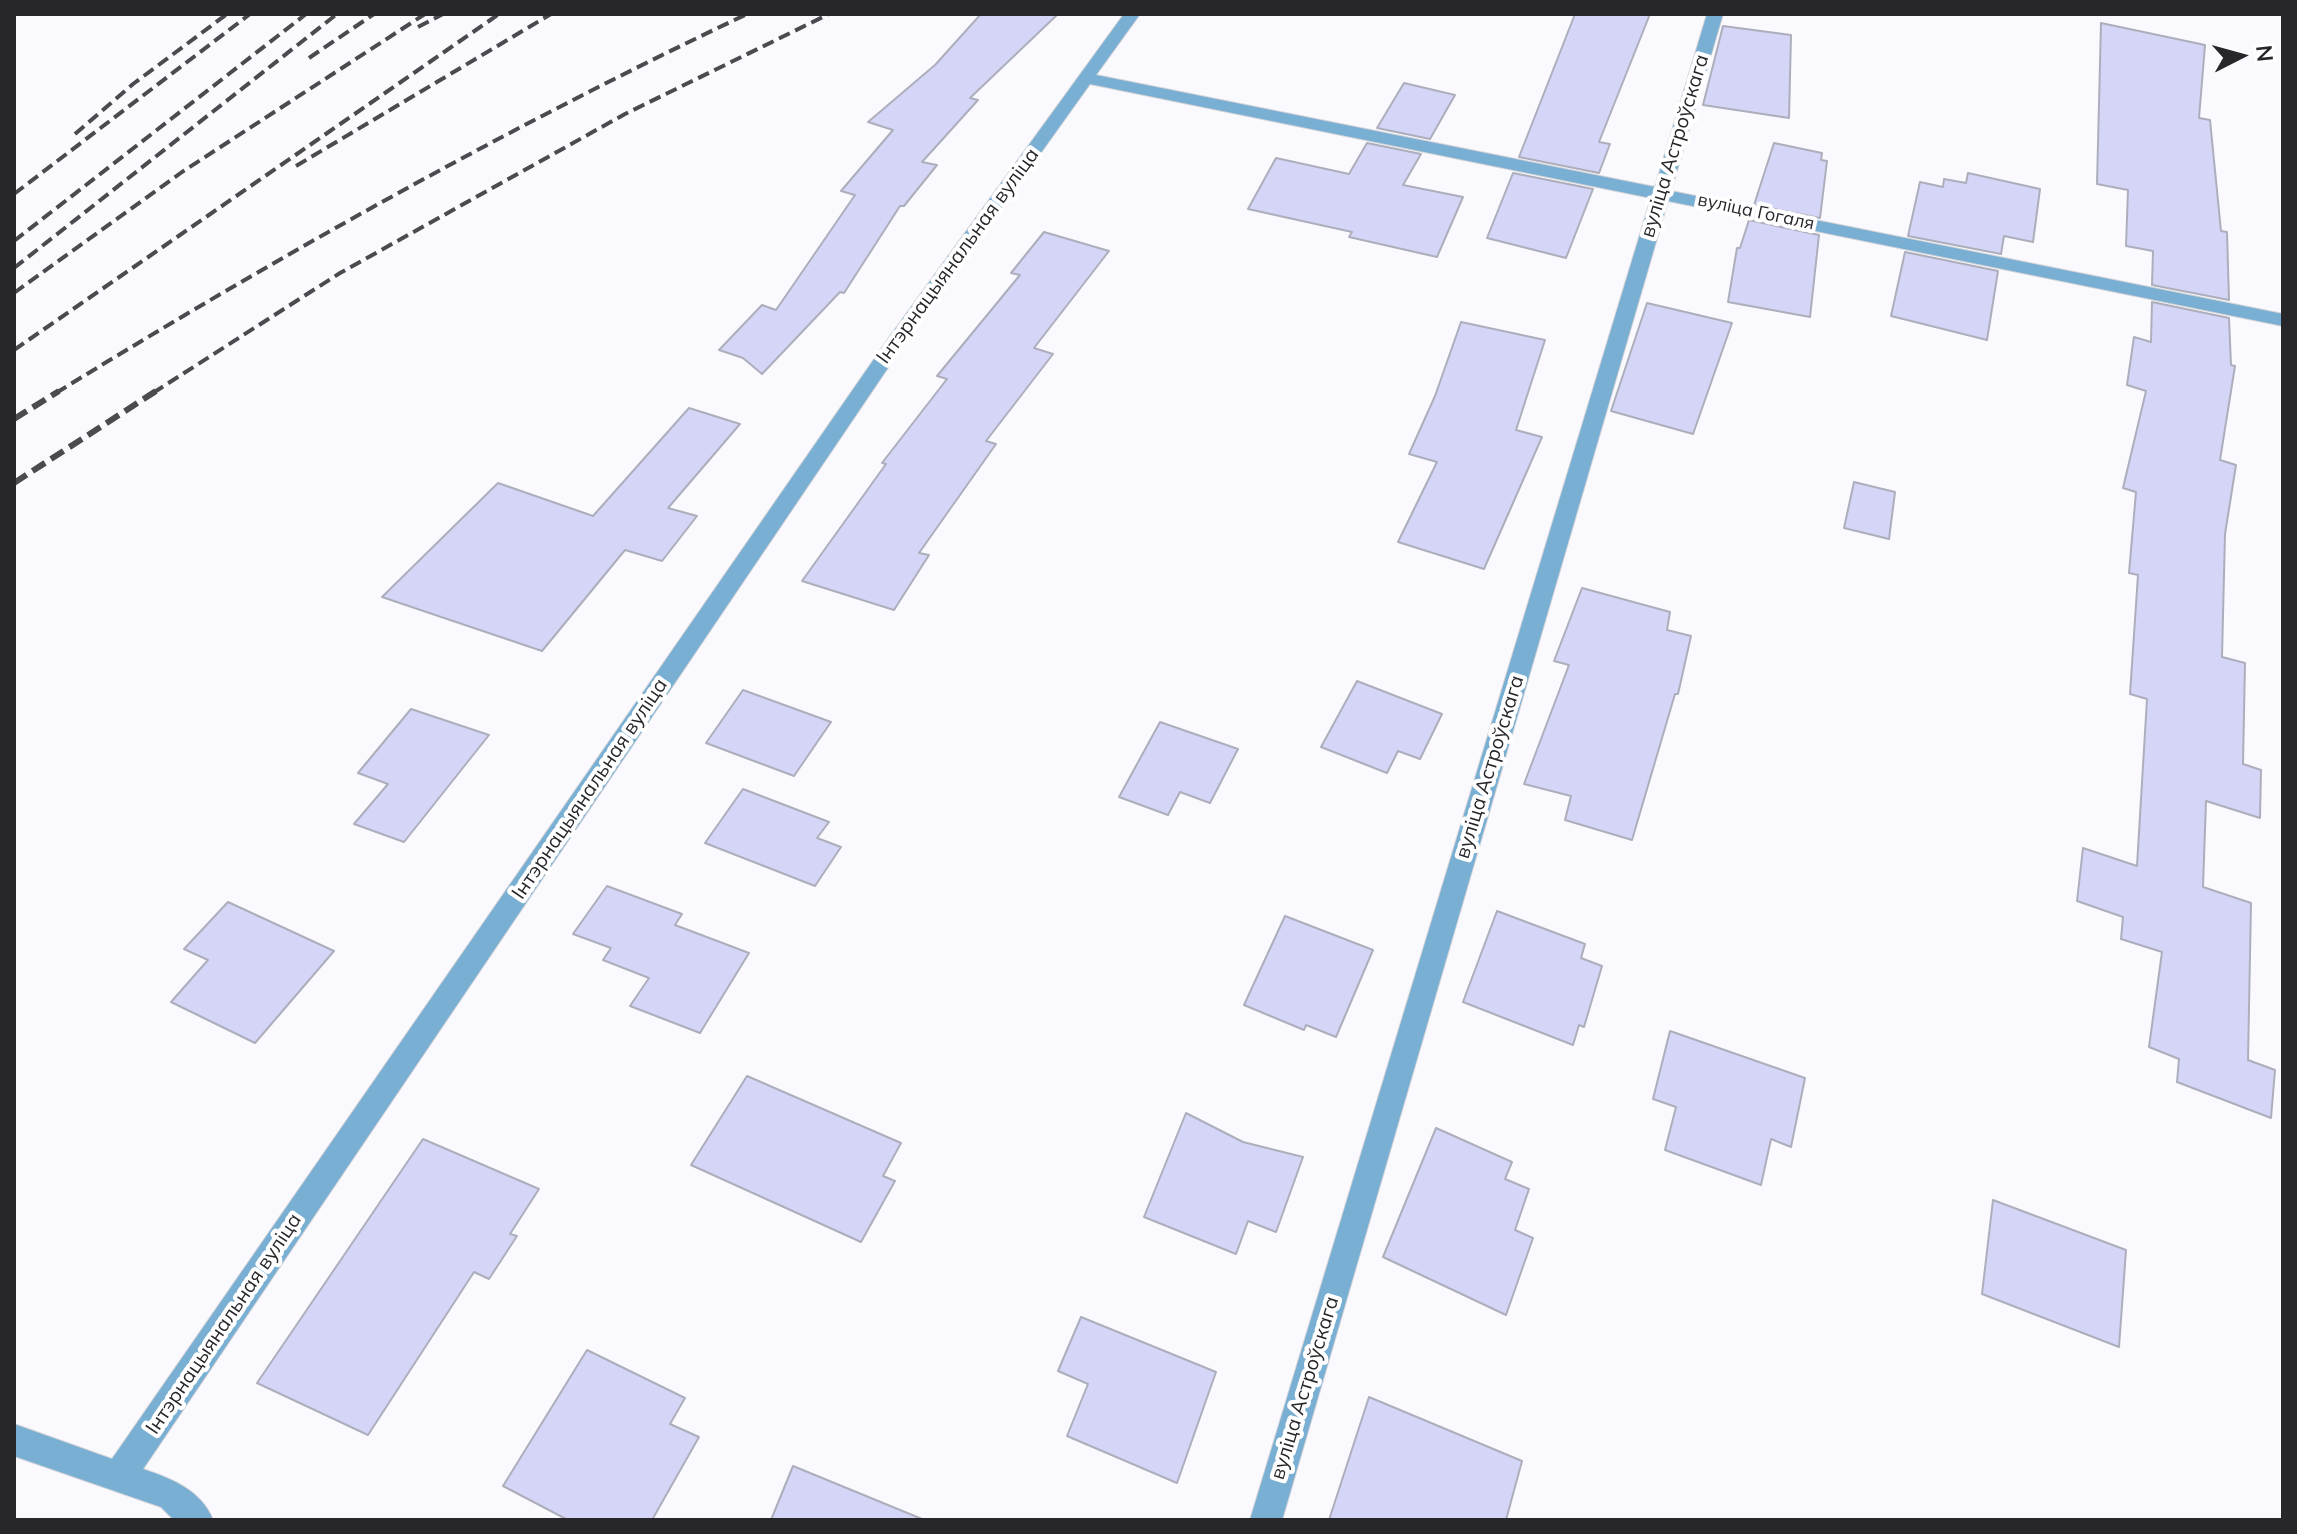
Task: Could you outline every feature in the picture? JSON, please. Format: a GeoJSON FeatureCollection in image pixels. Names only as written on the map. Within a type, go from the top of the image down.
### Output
{"type":"FeatureCollection","features":[{"type":"Feature","properties":{"kind":"street","name":"Інтэрнацыянальная вуліца"},"geometry":{"type":"LineString","coordinates":[[118,1478],[895,343],[1132,14]]}},
{"type":"Feature","properties":{"kind":"street","name":"вуліца Астроўскага"},"geometry":{"type":"LineString","coordinates":[[1266,1520],[1715,14]]}},
{"type":"Feature","properties":{"kind":"street","name":"вуліца Гогаля"},"geometry":{"type":"LineString","coordinates":[[1087,78],[2283,320]]}},
{"type":"Feature","properties":{"kind":"street"},"geometry":{"type":"LineString","coordinates":[[14,1440],[62,1454],[118,1478],[171,1495],[197,1520]]}},
{"type":"Feature","properties":{"kind":"building"},"geometry":{"type":"Polygon","coordinates":[[[981,14],[1058,14],[970,98],[978,100],[922,162],[937,165],[904,206],[900,206],[844,293],[840,292],[762,374],[743,358],[719,350],[762,305],[776,310],[855,195],[841,191],[893,130],[868,122],[935,65],[981,14]]]}},
{"type":"Feature","properties":{"kind":"building"},"geometry":{"type":"Polygon","coordinates":[[[1575,14],[1650,14],[1599,142],[1610,144],[1599,173],[1519,157],[1575,14]]]}},
{"type":"Feature","properties":{"kind":"building"},"geometry":{"type":"Polygon","coordinates":[[[2101,23],[2205,45],[2199,118],[2210,120],[2221,231],[2227,232],[2229,300],[2152,285],[2153,251],[2126,246],[2128,190],[2097,184],[2101,23]]]}},
{"type":"Feature","properties":{"kind":"building"},"geometry":{"type":"Polygon","coordinates":[[[1723,26],[1791,35],[1789,118],[1703,105],[1723,26]]]}},
{"type":"Feature","properties":{"kind":"building"},"geometry":{"type":"Polygon","coordinates":[[[1404,83],[1455,95],[1430,139],[1377,128],[1404,83]]]}},
{"type":"Feature","properties":{"kind":"building"},"geometry":{"type":"Polygon","coordinates":[[[1367,143],[1421,154],[1403,185],[1463,197],[1437,257],[1349,237],[1352,232],[1248,209],[1276,158],[1349,174],[1367,143]]]}},
{"type":"Feature","properties":{"kind":"building"},"geometry":{"type":"Polygon","coordinates":[[[1774,143],[1822,153],[1821,160],[1827,161],[1820,218],[1754,205],[1774,143]]]}},
{"type":"Feature","properties":{"kind":"building"},"geometry":{"type":"Polygon","coordinates":[[[1513,173],[1593,189],[1566,258],[1487,238],[1513,173]]]}},
{"type":"Feature","properties":{"kind":"building"},"geometry":{"type":"Polygon","coordinates":[[[1968,173],[2040,189],[2033,242],[2004,236],[2001,254],[1908,236],[1920,182],[1943,187],[1944,179],[1966,183],[1968,173]]]}},
{"type":"Feature","properties":{"kind":"building"},"geometry":{"type":"Polygon","coordinates":[[[1749,220],[1819,235],[1810,317],[1728,302],[1737,248],[1740,248],[1749,220]]]}},
{"type":"Feature","properties":{"kind":"building"},"geometry":{"type":"Polygon","coordinates":[[[1044,232],[1109,251],[1034,348],[1053,354],[986,441],[996,444],[919,553],[929,555],[894,610],[802,581],[886,464],[882,463],[947,379],[937,376],[1020,275],[1011,273],[1044,232]]]}},
{"type":"Feature","properties":{"kind":"building"},"geometry":{"type":"Polygon","coordinates":[[[1905,252],[1998,271],[1987,340],[1891,316],[1905,252]]]}},
{"type":"Feature","properties":{"kind":"building"},"geometry":{"type":"Polygon","coordinates":[[[2152,302],[2229,318],[2231,365],[2235,366],[2220,460],[2236,465],[2225,534],[2222,657],[2245,663],[2243,764],[2261,770],[2260,818],[2206,801],[2203,887],[2251,903],[2248,1060],[2275,1070],[2271,1118],[2177,1082],[2179,1059],[2149,1047],[2162,952],[2121,939],[2123,917],[2077,901],[2083,848],[2137,866],[2147,699],[2130,694],[2138,575],[2129,573],[2136,492],[2123,488],[2146,391],[2127,385],[2134,337],[2151,342],[2152,302]]]}},
{"type":"Feature","properties":{"kind":"building"},"geometry":{"type":"Polygon","coordinates":[[[1647,303],[1732,323],[1693,434],[1611,411],[1647,303]]]}},
{"type":"Feature","properties":{"kind":"building"},"geometry":{"type":"Polygon","coordinates":[[[1461,322],[1545,340],[1516,430],[1542,437],[1484,569],[1398,542],[1437,462],[1409,454],[1435,396],[1461,322]]]}},
{"type":"Feature","properties":{"kind":"building"},"geometry":{"type":"Polygon","coordinates":[[[689,408],[740,424],[668,508],[697,516],[662,561],[625,550],[542,651],[382,597],[498,483],[593,516],[689,408]]]}},
{"type":"Feature","properties":{"kind":"building"},"geometry":{"type":"Polygon","coordinates":[[[1854,482],[1895,492],[1889,539],[1844,528],[1854,482]]]}},
{"type":"Feature","properties":{"kind":"building"},"geometry":{"type":"Polygon","coordinates":[[[1582,588],[1670,612],[1667,630],[1691,636],[1678,694],[1675,694],[1632,840],[1565,820],[1571,796],[1524,784],[1569,665],[1554,661],[1582,588]]]}},
{"type":"Feature","properties":{"kind":"building"},"geometry":{"type":"Polygon","coordinates":[[[1357,681],[1442,714],[1420,759],[1398,751],[1387,773],[1321,747],[1357,681]]]}},
{"type":"Feature","properties":{"kind":"building"},"geometry":{"type":"Polygon","coordinates":[[[743,690],[831,722],[794,776],[706,743],[743,690]]]}},
{"type":"Feature","properties":{"kind":"building"},"geometry":{"type":"Polygon","coordinates":[[[411,709],[489,735],[404,842],[354,824],[388,784],[358,773],[411,709]]]}},
{"type":"Feature","properties":{"kind":"building"},"geometry":{"type":"Polygon","coordinates":[[[1160,722],[1238,749],[1210,803],[1180,792],[1168,815],[1119,797],[1160,722]]]}},
{"type":"Feature","properties":{"kind":"building"},"geometry":{"type":"Polygon","coordinates":[[[743,789],[829,822],[817,838],[841,847],[815,886],[705,843],[743,789]]]}},
{"type":"Feature","properties":{"kind":"building"},"geometry":{"type":"Polygon","coordinates":[[[607,886],[682,914],[675,925],[749,953],[700,1033],[630,1006],[649,978],[603,960],[611,948],[573,934],[607,886]]]}},
{"type":"Feature","properties":{"kind":"building"},"geometry":{"type":"Polygon","coordinates":[[[228,902],[334,951],[255,1043],[171,1002],[208,960],[184,949],[228,902]]]}},
{"type":"Feature","properties":{"kind":"building"},"geometry":{"type":"Polygon","coordinates":[[[1497,911],[1585,944],[1581,958],[1602,966],[1584,1027],[1579,1025],[1573,1045],[1463,1002],[1497,911]]]}},
{"type":"Feature","properties":{"kind":"building"},"geometry":{"type":"Polygon","coordinates":[[[1285,916],[1373,950],[1336,1037],[1306,1025],[1304,1030],[1244,1005],[1285,916]]]}},
{"type":"Feature","properties":{"kind":"building"},"geometry":{"type":"Polygon","coordinates":[[[1670,1031],[1805,1078],[1791,1147],[1771,1139],[1761,1185],[1665,1150],[1676,1107],[1653,1099],[1670,1031]]]}},
{"type":"Feature","properties":{"kind":"building"},"geometry":{"type":"Polygon","coordinates":[[[747,1076],[901,1143],[883,1176],[895,1181],[861,1242],[691,1165],[747,1076]]]}},
{"type":"Feature","properties":{"kind":"building"},"geometry":{"type":"Polygon","coordinates":[[[1186,1113],[1243,1142],[1303,1157],[1276,1232],[1248,1221],[1236,1254],[1144,1217],[1186,1113]]]}},
{"type":"Feature","properties":{"kind":"building"},"geometry":{"type":"Polygon","coordinates":[[[1436,1128],[1512,1162],[1505,1179],[1529,1189],[1515,1230],[1533,1238],[1506,1315],[1383,1257],[1436,1128]]]}},
{"type":"Feature","properties":{"kind":"building"},"geometry":{"type":"Polygon","coordinates":[[[423,1139],[539,1189],[510,1234],[517,1236],[489,1279],[474,1272],[368,1435],[257,1383],[423,1139]]]}},
{"type":"Feature","properties":{"kind":"building"},"geometry":{"type":"Polygon","coordinates":[[[1993,1200],[2126,1250],[2119,1347],[1982,1294],[1993,1200]]]}},
{"type":"Feature","properties":{"kind":"building"},"geometry":{"type":"Polygon","coordinates":[[[1081,1317],[1216,1372],[1177,1483],[1067,1436],[1088,1384],[1058,1371],[1081,1317]]]}},
{"type":"Feature","properties":{"kind":"building"},"geometry":{"type":"Polygon","coordinates":[[[587,1350],[685,1398],[670,1424],[699,1437],[652,1520],[568,1520],[503,1486],[587,1350]]]}},
{"type":"Feature","properties":{"kind":"building"},"geometry":{"type":"Polygon","coordinates":[[[1369,1397],[1522,1461],[1506,1520],[1329,1520],[1369,1397]]]}},
{"type":"Feature","properties":{"kind":"building"},"geometry":{"type":"Polygon","coordinates":[[[793,1466],[922,1519],[922,1520],[771,1520],[793,1466]]]}},
{"type":"Feature","properties":{"kind":"railway"},"geometry":{"type":"LineString","coordinates":[[75,134],[133,84],[227,14]]}},
{"type":"Feature","properties":{"kind":"railway"},"geometry":{"type":"LineString","coordinates":[[14,194],[250,14]]}},
{"type":"Feature","properties":{"kind":"railway"},"geometry":{"type":"LineString","coordinates":[[14,241],[306,14]]}},
{"type":"Feature","properties":{"kind":"railway"},"geometry":{"type":"LineString","coordinates":[[14,268],[337,14]]}},
{"type":"Feature","properties":{"kind":"railway"},"geometry":{"type":"LineString","coordinates":[[309,58],[374,14]]}},
{"type":"Feature","properties":{"kind":"railway"},"geometry":{"type":"LineString","coordinates":[[14,293],[182,172],[425,14]]}},
{"type":"Feature","properties":{"kind":"railway"},"geometry":{"type":"LineString","coordinates":[[418,27],[443,14]]}},
{"type":"Feature","properties":{"kind":"railway"},"geometry":{"type":"LineString","coordinates":[[14,350],[499,14]]}},
{"type":"Feature","properties":{"kind":"railway"},"geometry":{"type":"LineString","coordinates":[[296,166],[551,14]]}},
{"type":"Feature","properties":{"kind":"railway"},"geometry":{"type":"LineString","coordinates":[[56,393],[225,291],[396,194],[570,101],[747,14]]}},
{"type":"Feature","properties":{"kind":"railway"},"geometry":{"type":"LineString","coordinates":[[153,393],[340,273],[625,114],[829,14]]}},
{"type":"Feature","properties":{"kind":"railway"},"geometry":{"type":"LineString","coordinates":[[14,419],[59,391]]}},
{"type":"Feature","properties":{"kind":"railway"},"geometry":{"type":"LineString","coordinates":[[14,483],[156,391]]}}]}
